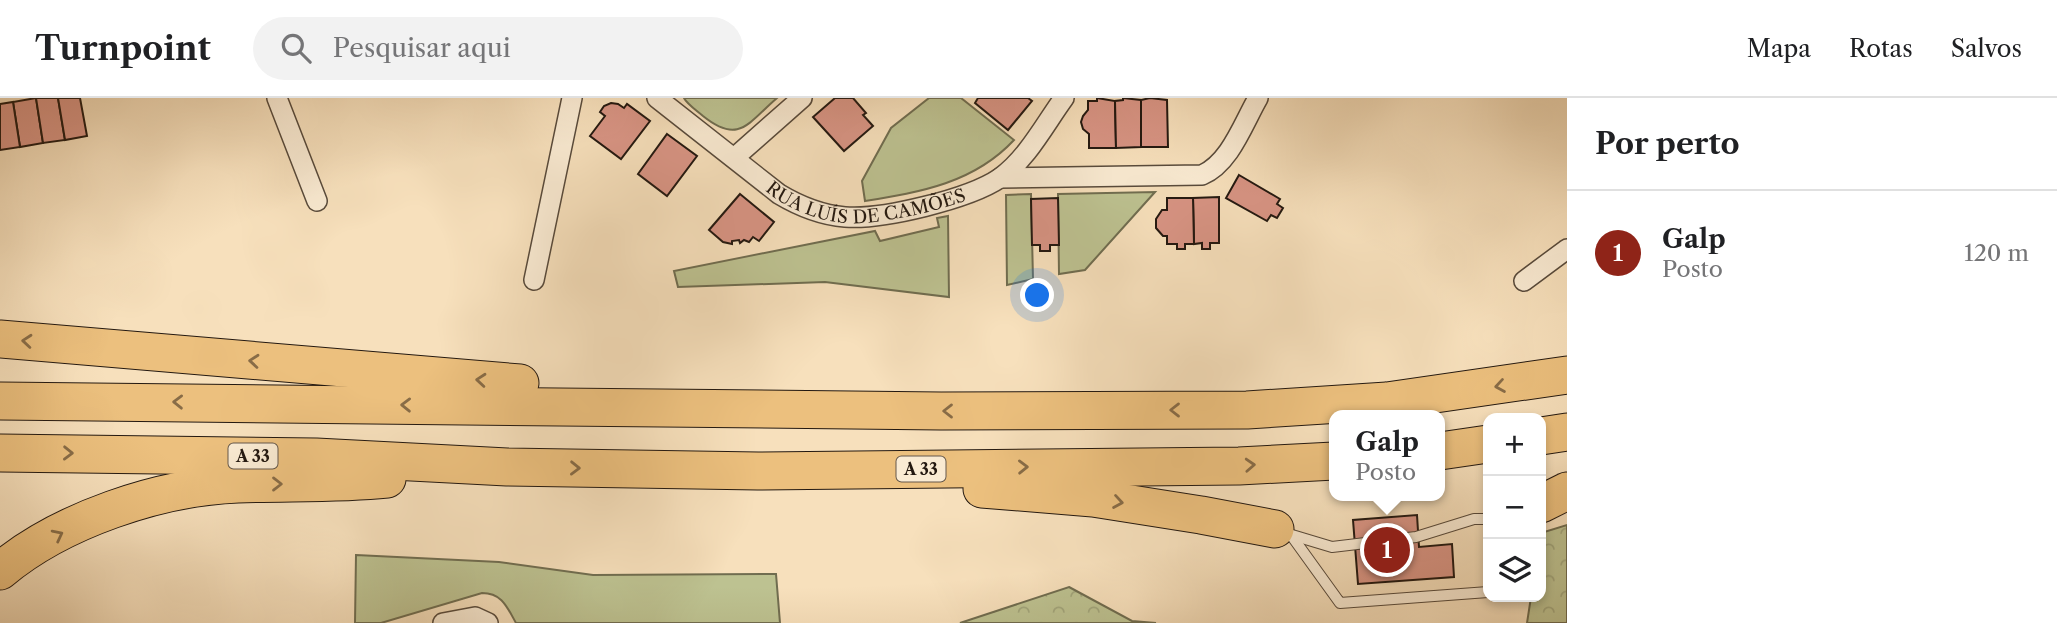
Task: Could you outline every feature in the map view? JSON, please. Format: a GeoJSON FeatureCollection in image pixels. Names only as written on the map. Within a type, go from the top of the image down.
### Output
{"type":"FeatureCollection","features":[{"type":"Feature","properties":{"kind":"highway"},"geometry":{"type":"LineString","coordinates":[[0,339],[490,381],[601,386],[817,409]]}},
{"type":"Feature","properties":{"kind":"highway"},"geometry":{"type":"LineString","coordinates":[[0,401],[817,409],[1247,410],[1387,401],[1567,375]]}},
{"type":"Feature","properties":{"kind":"highway"},"geometry":{"type":"LineString","coordinates":[[1546,435],[1567,432]]}},
{"type":"Feature","properties":{"kind":"highway"},"geometry":{"type":"LineString","coordinates":[[1445,450],[1483,445]]}},
{"type":"Feature","properties":{"kind":"highway","name":"A 33"},"geometry":{"type":"LineString","coordinates":[[0,453],[316,457],[507,467],[758,471],[1239,466],[1329,461]]}},
{"type":"Feature","properties":{"kind":"highway"},"geometry":{"type":"LineString","coordinates":[[0,571],[41,543],[88,519],[146,499],[190,488],[236,484],[342,484],[507,467]]}},
{"type":"Feature","properties":{"kind":"highway"},"geometry":{"type":"LineString","coordinates":[[758,471],[1093,498],[1201,515],[1283,532]]}},
{"type":"Feature","properties":{"kind":"highway"},"geometry":{"type":"LineString","coordinates":[[1546,502],[1567,491]]}},
{"type":"Feature","properties":{"kind":"street"},"geometry":{"type":"LineString","coordinates":[[277,98],[317,201]]}},
{"type":"Feature","properties":{"kind":"street"},"geometry":{"type":"LineString","coordinates":[[534,280],[572,98]]}},
{"type":"Feature","properties":{"kind":"street","name":"RUA LUÍS DE CAMÕES"},"geometry":{"type":"LineString","coordinates":[[657,98],[779,194],[797,205],[843,217],[888,214],[946,200],[972,192],[1000,178],[1024,154],[1064,98]]}},
{"type":"Feature","properties":{"kind":"street"},"geometry":{"type":"LineString","coordinates":[[734,158],[802,98]]}},
{"type":"Feature","properties":{"kind":"street"},"geometry":{"type":"LineString","coordinates":[[1000,178],[1202,175],[1222,161],[1258,98]]}},
{"type":"Feature","properties":{"kind":"street"},"geometry":{"type":"LineString","coordinates":[[1524,281],[1567,249]]}},
{"type":"Feature","properties":{"kind":"street"},"geometry":{"type":"LineString","coordinates":[[443,623],[475,617],[488,623]]}},
{"type":"Feature","properties":{"kind":"lane"},"geometry":{"type":"LineString","coordinates":[[1283,532],[1332,547],[1416,537],[1474,519],[1483,519]]}},
{"type":"Feature","properties":{"kind":"lane"},"geometry":{"type":"LineString","coordinates":[[1283,532],[1340,603],[1483,592]]}},
{"type":"Feature","properties":{"kind":"green space"},"geometry":{"type":"Polygon","coordinates":[[[684,98],[777,98],[750,122],[735,130],[715,125],[684,98]]]}},
{"type":"Feature","properties":{"kind":"green space"},"geometry":{"type":"Polygon","coordinates":[[[929,98],[961,98],[1014,140],[998,155],[964,176],[926,189],[865,201],[862,181],[891,128],[929,98]]]}},
{"type":"Feature","properties":{"kind":"green space"},"geometry":{"type":"Polygon","coordinates":[[[1155,192],[1085,270],[1059,274],[1058,194],[1155,192]]]}},
{"type":"Feature","properties":{"kind":"green space"},"geometry":{"type":"Polygon","coordinates":[[[1031,194],[1033,279],[1007,285],[1006,195],[1031,194]]]}},
{"type":"Feature","properties":{"kind":"green space"},"geometry":{"type":"Polygon","coordinates":[[[948,216],[949,297],[825,282],[678,287],[674,271],[875,231],[880,241],[939,227],[937,218],[948,216]]]}},
{"type":"Feature","properties":{"kind":"green space"},"geometry":{"type":"Polygon","coordinates":[[[1567,525],[1567,623],[1527,623],[1530,602],[1546,602],[1546,531],[1567,525]]]}},
{"type":"Feature","properties":{"kind":"green space"},"geometry":{"type":"Polygon","coordinates":[[[356,555],[499,562],[593,575],[776,574],[780,623],[516,623],[507,606],[499,598],[482,593],[381,623],[355,623],[356,555]]]}},
{"type":"Feature","properties":{"kind":"green space"},"geometry":{"type":"Polygon","coordinates":[[[1069,587],[1132,621],[1156,623],[960,623],[1069,587]]]}},
{"type":"Feature","properties":{"kind":"building"},"geometry":{"type":"Polygon","coordinates":[[[36,98],[43,143],[20,147],[13,102],[36,98]]]}},
{"type":"Feature","properties":{"kind":"building"},"geometry":{"type":"Polygon","coordinates":[[[36,98],[58,98],[65,140],[43,143],[36,98]]]}},
{"type":"Feature","properties":{"kind":"building"},"geometry":{"type":"Polygon","coordinates":[[[58,98],[80,98],[87,136],[65,140],[58,98]]]}},
{"type":"Feature","properties":{"kind":"building"},"geometry":{"type":"Polygon","coordinates":[[[835,98],[853,98],[873,126],[844,151],[813,117],[835,98]]]}},
{"type":"Feature","properties":{"kind":"building"},"geometry":{"type":"Polygon","coordinates":[[[978,98],[1028,98],[1032,101],[1008,130],[975,103],[978,98]]]}},
{"type":"Feature","properties":{"kind":"building"},"geometry":{"type":"Polygon","coordinates":[[[1097,98],[1115,101],[1116,148],[1089,148],[1089,134],[1083,129],[1081,122],[1088,110],[1088,101],[1097,101],[1097,98]]]}},
{"type":"Feature","properties":{"kind":"building"},"geometry":{"type":"Polygon","coordinates":[[[1123,98],[1141,100],[1141,147],[1116,148],[1115,101],[1123,98]]]}},
{"type":"Feature","properties":{"kind":"building"},"geometry":{"type":"Polygon","coordinates":[[[1141,100],[1167,100],[1168,147],[1141,147],[1141,100]]]}},
{"type":"Feature","properties":{"kind":"building"},"geometry":{"type":"Polygon","coordinates":[[[13,102],[20,147],[0,150],[0,104],[13,102]]]}},
{"type":"Feature","properties":{"kind":"building"},"geometry":{"type":"Polygon","coordinates":[[[611,103],[624,108],[627,104],[650,121],[621,159],[590,136],[605,116],[600,112],[604,106],[611,103]]]}},
{"type":"Feature","properties":{"kind":"building"},"geometry":{"type":"Polygon","coordinates":[[[667,134],[697,156],[667,196],[638,174],[667,134]]]}},
{"type":"Feature","properties":{"kind":"building"},"geometry":{"type":"Polygon","coordinates":[[[1239,175],[1280,199],[1277,204],[1283,208],[1277,218],[1271,215],[1267,221],[1226,198],[1239,175]]]}},
{"type":"Feature","properties":{"kind":"building"},"geometry":{"type":"Polygon","coordinates":[[[740,194],[774,222],[759,241],[753,237],[749,242],[723,242],[709,230],[740,194]]]}},
{"type":"Feature","properties":{"kind":"building"},"geometry":{"type":"Polygon","coordinates":[[[1219,197],[1219,243],[1210,243],[1210,249],[1202,249],[1202,243],[1194,244],[1193,198],[1219,197]]]}},
{"type":"Feature","properties":{"kind":"building"},"geometry":{"type":"Polygon","coordinates":[[[1058,198],[1059,245],[1050,245],[1050,251],[1040,251],[1040,245],[1032,245],[1031,199],[1058,198]]]}},
{"type":"Feature","properties":{"kind":"building"},"geometry":{"type":"Polygon","coordinates":[[[1167,198],[1193,198],[1194,244],[1185,244],[1185,249],[1177,249],[1177,244],[1167,244],[1167,236],[1163,236],[1156,228],[1156,219],[1162,210],[1167,210],[1167,198]]]}},
{"type":"Feature","properties":{"kind":"building"},"geometry":{"type":"Polygon","coordinates":[[[1417,515],[1419,547],[1452,544],[1454,577],[1358,584],[1353,520],[1417,515]]]}},
{"type":"Feature","properties":{"kind":"place","name":"Galp"},"geometry":{"type":"Point","coordinates":[1387,550]}}]}
